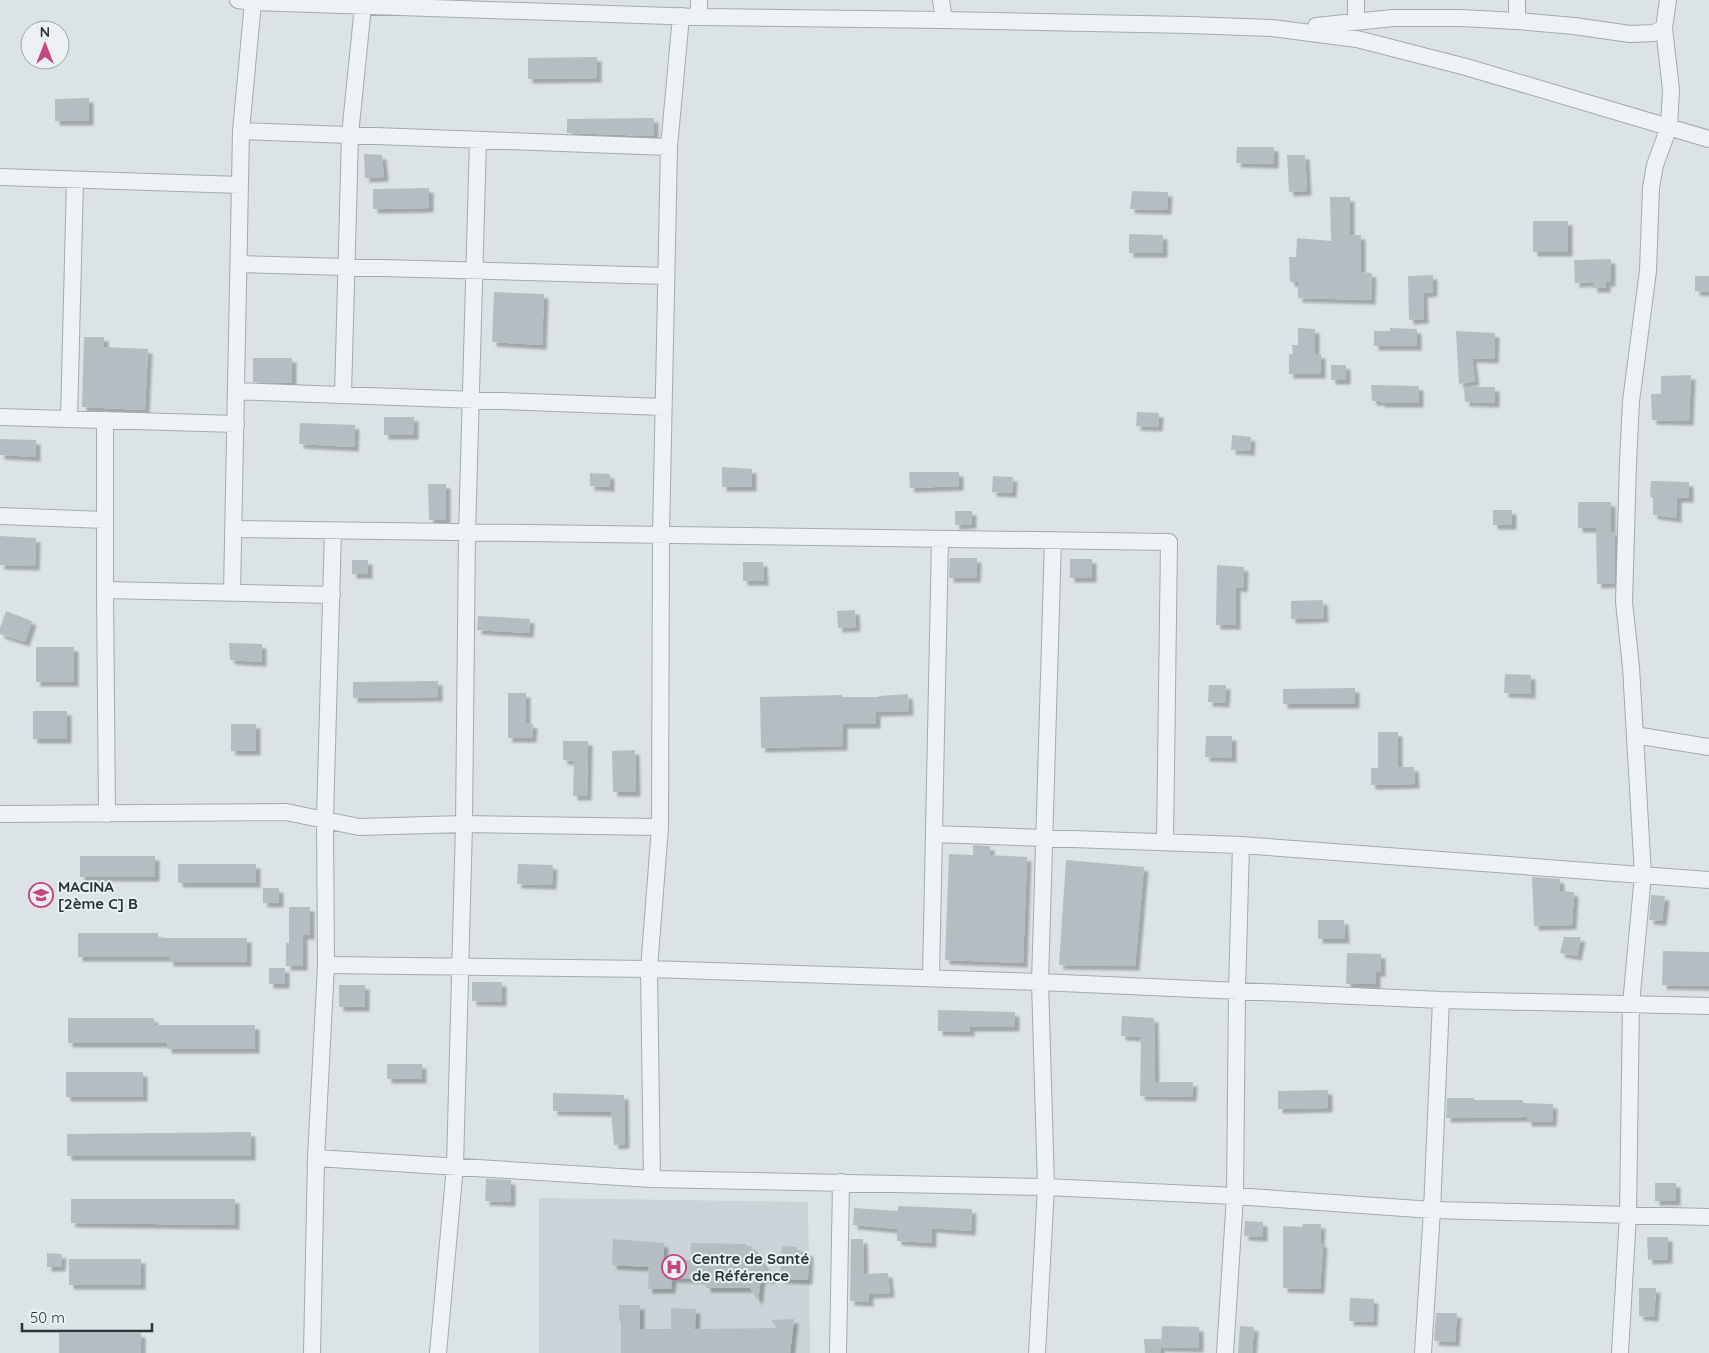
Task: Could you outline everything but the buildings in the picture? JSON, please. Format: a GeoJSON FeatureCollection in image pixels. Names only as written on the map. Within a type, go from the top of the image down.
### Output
{"type":"FeatureCollection","features":[{"type":"Feature","properties":{"kind":"street"},"geometry":{"type":"LineString","coordinates":[[699,0],[699,17]]}},
{"type":"Feature","properties":{"kind":"street"},"geometry":{"type":"LineString","coordinates":[[940,0],[944,20]]}},
{"type":"Feature","properties":{"kind":"street"},"geometry":{"type":"LineString","coordinates":[[1356,0],[1356,22]]}},
{"type":"Feature","properties":{"kind":"street"},"geometry":{"type":"LineString","coordinates":[[1516,21],[1517,0]]}},
{"type":"Feature","properties":{"kind":"street"},"geometry":{"type":"LineString","coordinates":[[1620,1353],[1628,1214],[1631,1004],[1643,875],[1632,667],[1624,602],[1628,454],[1632,401],[1648,271],[1651,188],[1654,165],[1669,127],[1671,90],[1664,28],[1668,0]]}},
{"type":"Feature","properties":{"kind":"street"},"geometry":{"type":"LineString","coordinates":[[232,593],[245,1],[699,17],[1168,24],[1272,28],[1332,26],[1393,18],[1461,18],[1574,26],[1630,34],[1654,33],[1664,28]]}},
{"type":"Feature","properties":{"kind":"street"},"geometry":{"type":"LineString","coordinates":[[343,395],[350,135],[363,6]]}},
{"type":"Feature","properties":{"kind":"street"},"geometry":{"type":"LineString","coordinates":[[652,1178],[649,969],[660,827],[660,535],[669,147],[681,16]]}},
{"type":"Feature","properties":{"kind":"street"},"geometry":{"type":"LineString","coordinates":[[1272,28],[1357,39],[1466,67],[1709,140]]}},
{"type":"Feature","properties":{"kind":"street"},"geometry":{"type":"LineString","coordinates":[[241,131],[669,147]]}},
{"type":"Feature","properties":{"kind":"street"},"geometry":{"type":"LineString","coordinates":[[438,1353],[455,1166],[464,824],[467,533],[478,140]]}},
{"type":"Feature","properties":{"kind":"street"},"geometry":{"type":"LineString","coordinates":[[0,177],[240,186]]}},
{"type":"Feature","properties":{"kind":"street"},"geometry":{"type":"LineString","coordinates":[[69,419],[75,180]]}},
{"type":"Feature","properties":{"kind":"street"},"geometry":{"type":"LineString","coordinates":[[239,264],[666,276]]}},
{"type":"Feature","properties":{"kind":"street"},"geometry":{"type":"LineString","coordinates":[[236,391],[663,407]]}},
{"type":"Feature","properties":{"kind":"street"},"geometry":{"type":"LineString","coordinates":[[0,417],[236,424]]}},
{"type":"Feature","properties":{"kind":"street"},"geometry":{"type":"LineString","coordinates":[[106,420],[107,814]]}},
{"type":"Feature","properties":{"kind":"street"},"geometry":{"type":"LineString","coordinates":[[0,516],[105,520]]}},
{"type":"Feature","properties":{"kind":"street"},"geometry":{"type":"LineString","coordinates":[[234,530],[1169,542],[1164,842]]}},
{"type":"Feature","properties":{"kind":"street"},"geometry":{"type":"LineString","coordinates":[[312,1353],[316,1158],[326,965],[325,819],[333,531]]}},
{"type":"Feature","properties":{"kind":"street"},"geometry":{"type":"LineString","coordinates":[[931,978],[940,539]]}},
{"type":"Feature","properties":{"kind":"street"},"geometry":{"type":"LineString","coordinates":[[1037,1353],[1046,1187],[1040,982],[1053,540]]}},
{"type":"Feature","properties":{"kind":"street"},"geometry":{"type":"LineString","coordinates":[[105,590],[332,595]]}},
{"type":"Feature","properties":{"kind":"street"},"geometry":{"type":"LineString","coordinates":[[1635,735],[1709,747]]}},
{"type":"Feature","properties":{"kind":"street"},"geometry":{"type":"LineString","coordinates":[[0,814],[286,812],[359,827],[464,824],[660,827]]}},
{"type":"Feature","properties":{"kind":"street"},"geometry":{"type":"LineString","coordinates":[[934,834],[1241,846],[1709,880]]}},
{"type":"Feature","properties":{"kind":"street"},"geometry":{"type":"LineString","coordinates":[[1225,1353],[1235,1196],[1237,990],[1241,846]]}},
{"type":"Feature","properties":{"kind":"street"},"geometry":{"type":"LineString","coordinates":[[326,965],[649,969],[1040,982],[1441,1000],[1709,1006]]}},
{"type":"Feature","properties":{"kind":"street"},"geometry":{"type":"LineString","coordinates":[[1423,1353],[1432,1210],[1441,1000]]}},
{"type":"Feature","properties":{"kind":"street"},"geometry":{"type":"LineString","coordinates":[[316,1158],[652,1178],[1046,1187],[1235,1196],[1432,1210],[1709,1217]]}},
{"type":"Feature","properties":{"kind":"street"},"geometry":{"type":"LineString","coordinates":[[838,1353],[841,1182]]}},
{"type":"Feature","properties":{"kind":"shaded area","name":"Centre de Santé de Référence"},"geometry":{"type":"Polygon","coordinates":[[[539,1198],[808,1202],[810,1353],[539,1353],[539,1198]]]}},
{"type":"Feature","properties":{"kind":"place","name":"MACINA [2ème C] B"},"geometry":{"type":"Point","coordinates":[41,895]}},
{"type":"Feature","properties":{"kind":"place","name":"Centre de Santé de Référence"},"geometry":{"type":"Point","coordinates":[674,1267]}}]}
